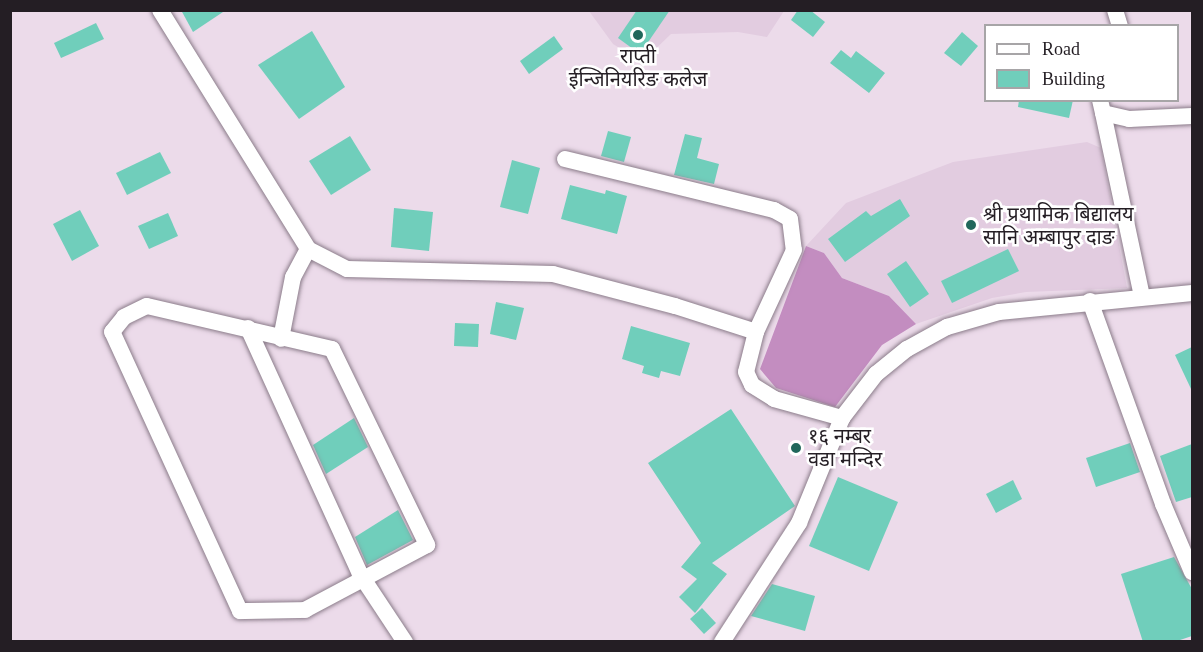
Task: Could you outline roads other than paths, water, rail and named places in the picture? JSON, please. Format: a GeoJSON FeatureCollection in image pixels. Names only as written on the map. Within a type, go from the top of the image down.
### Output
{"type":"FeatureCollection","features":[{"type":"Feature","properties":{"kind":"street"},"geometry":{"type":"LineString","coordinates":[[160,10],[308,249],[347,269],[553,274],[675,306],[756,332]]}},
{"type":"Feature","properties":{"kind":"street"},"geometry":{"type":"LineString","coordinates":[[1101,107],[1129,119],[1192,116]]}},
{"type":"Feature","properties":{"kind":"street"},"geometry":{"type":"LineString","coordinates":[[1101,107],[1142,297]]}},
{"type":"Feature","properties":{"kind":"street"},"geometry":{"type":"LineString","coordinates":[[565,159],[774,210],[790,219],[794,250],[756,332],[746,372],[752,385],[774,399],[842,418]]}},
{"type":"Feature","properties":{"kind":"street"},"geometry":{"type":"LineString","coordinates":[[281,339],[294,278],[308,249]]}},
{"type":"Feature","properties":{"kind":"street"},"geometry":{"type":"LineString","coordinates":[[722,642],[799,523],[842,418],[876,374],[906,349],[946,327],[999,312],[1090,301],[1192,293]]}},
{"type":"Feature","properties":{"kind":"street"},"geometry":{"type":"LineString","coordinates":[[1090,301],[1163,504],[1192,572]]}},
{"type":"Feature","properties":{"kind":"street"},"geometry":{"type":"LineString","coordinates":[[147,306],[248,328],[281,339],[332,349],[427,545],[366,581],[305,610],[240,611],[112,332],[124,317],[147,306]]}},
{"type":"Feature","properties":{"kind":"street"},"geometry":{"type":"LineString","coordinates":[[248,328],[366,581],[405,642]]}},
{"type":"Feature","properties":{"kind":"place","name":"राप्ती ईन्जिनियरिङ कलेज"},"geometry":{"type":"Point","coordinates":[638,35]}},
{"type":"Feature","properties":{"kind":"place","name":"श्री प्रथामिक बिद्यालय सानि अम्बापुर दाङ"},"geometry":{"type":"Point","coordinates":[971,225]}},
{"type":"Feature","properties":{"kind":"place","name":"१६ नम्बर वडा मन्दिर"},"geometry":{"type":"Point","coordinates":[796,448]}}]}
